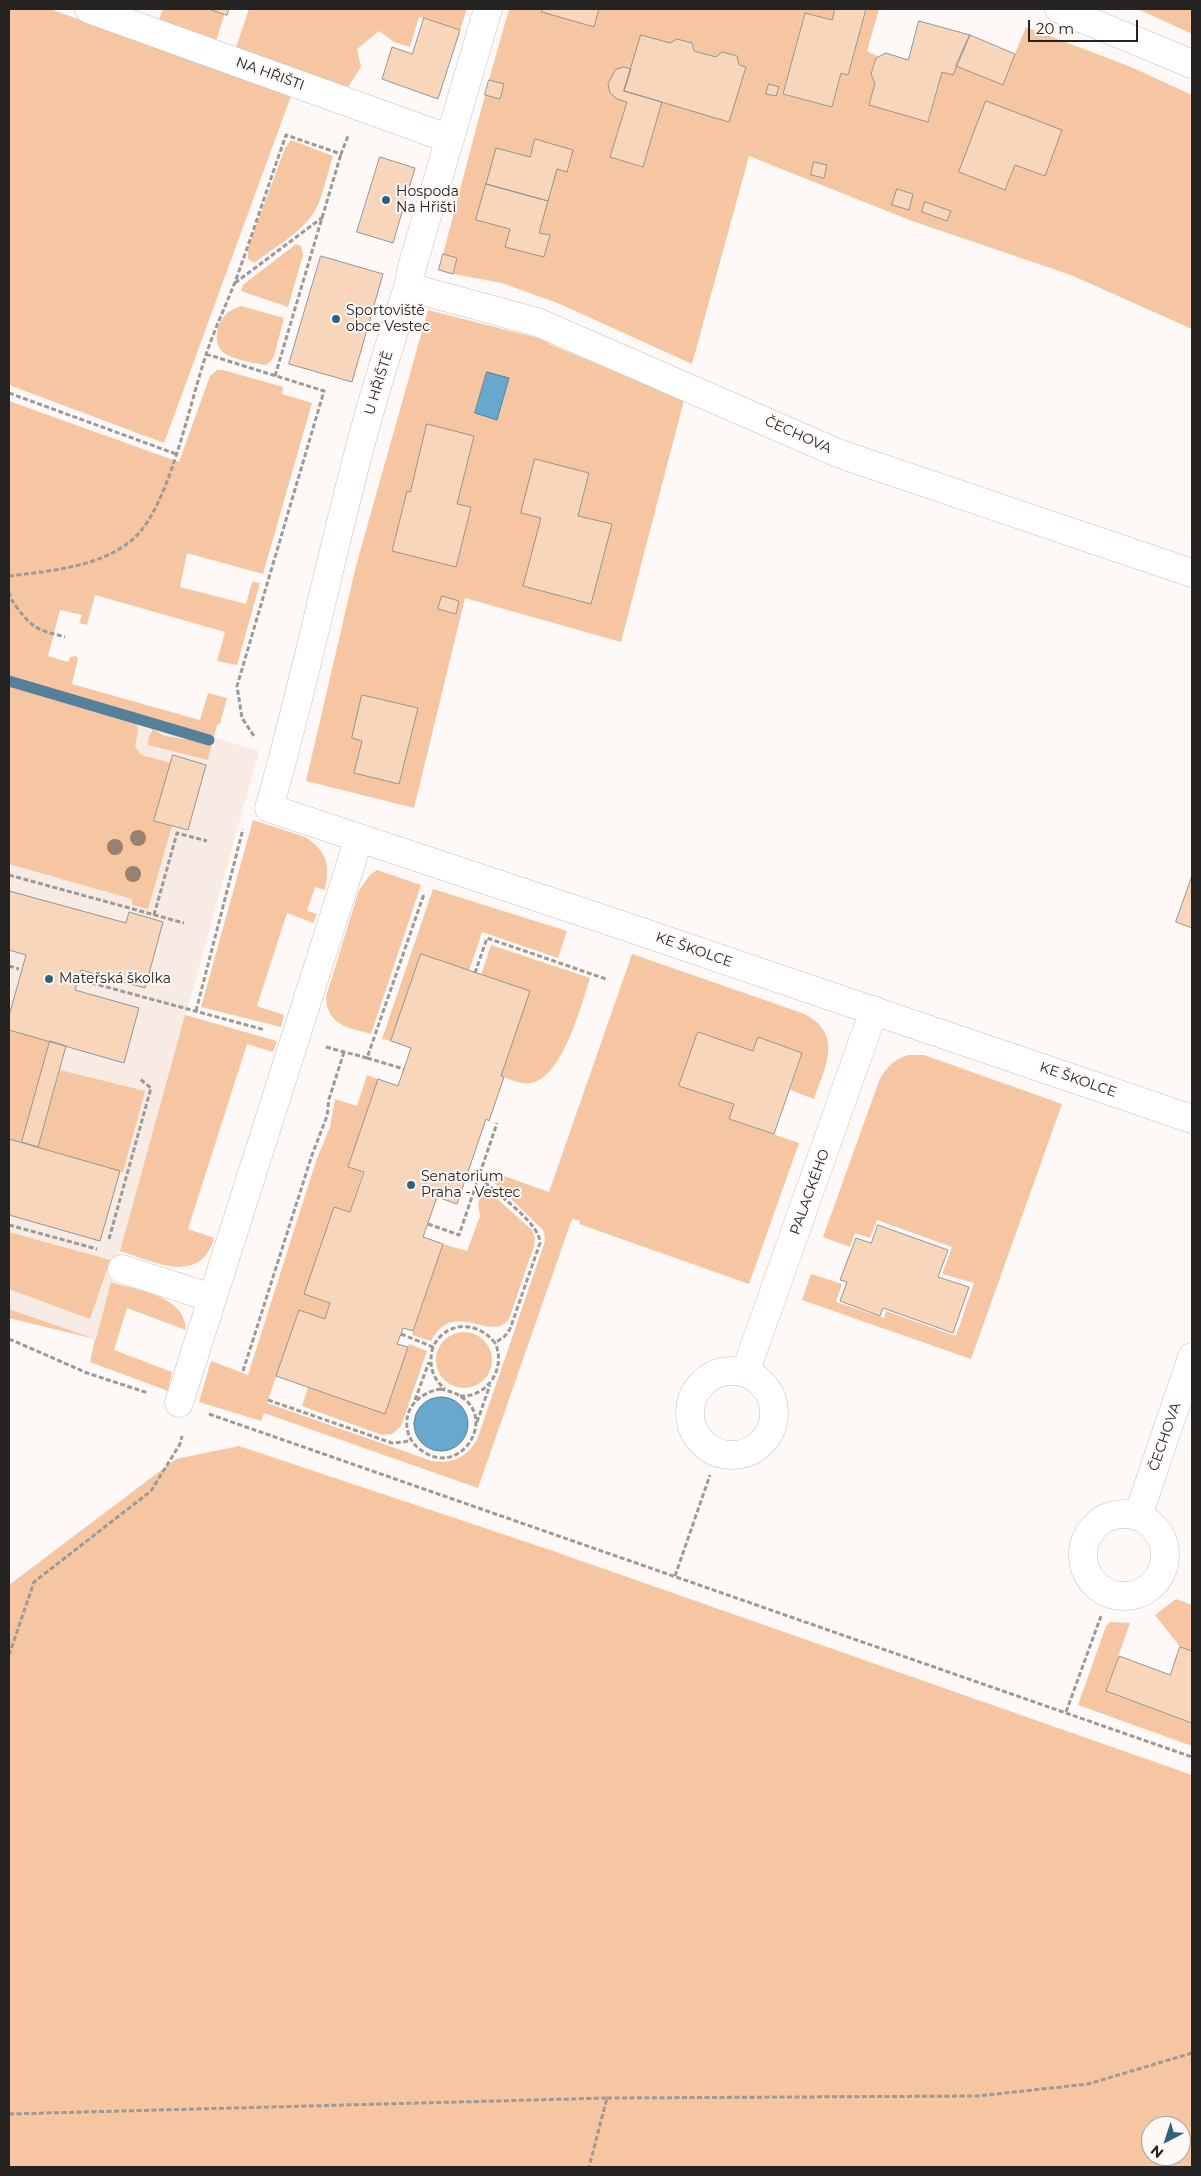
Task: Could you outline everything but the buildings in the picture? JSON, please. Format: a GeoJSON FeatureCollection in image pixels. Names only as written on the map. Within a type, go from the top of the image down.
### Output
{"type":"FeatureCollection","features":[{"type":"Feature","properties":{"kind":"street","name":"NA HŘIŠTI"},"geometry":{"type":"LineString","coordinates":[[89,9],[450,139]]}},
{"type":"Feature","properties":{"kind":"street","name":"U HŘIŠTĚ"},"geometry":{"type":"LineString","coordinates":[[291,733],[364,431],[408,287],[488,9]]}},
{"type":"Feature","properties":{"kind":"street"},"geometry":{"type":"LineString","coordinates":[[1058,9],[1192,64]]}},
{"type":"Feature","properties":{"kind":"street","name":"ČECHOVA"},"geometry":{"type":"LineString","coordinates":[[408,287],[537,322],[840,454],[1192,573]]}},
{"type":"Feature","properties":{"kind":"street","name":"KE ŠKOLCE"},"geometry":{"type":"LineString","coordinates":[[291,733],[269,808],[874,1010],[1192,1119]]}},
{"type":"Feature","properties":{"kind":"street"},"geometry":{"type":"LineString","coordinates":[[185,1405],[212,1298],[359,838]]}},
{"type":"Feature","properties":{"kind":"street","name":"PALACKÉHO"},"geometry":{"type":"LineString","coordinates":[[745,1373],[874,1010]]}},
{"type":"Feature","properties":{"kind":"street"},"geometry":{"type":"LineString","coordinates":[[114,1260],[212,1298]]}},
{"type":"Feature","properties":{"kind":"street","name":"ČECHOVA"},"geometry":{"type":"LineString","coordinates":[[1138,1516],[1192,1357]]}},
{"type":"Feature","properties":{"kind":"path"},"geometry":{"type":"LineString","coordinates":[[275,376],[358,106]]}},
{"type":"Feature","properties":{"kind":"path"},"geometry":{"type":"LineString","coordinates":[[9,576],[72,568],[116,550],[134,538],[153,514],[176,454],[206,354],[234,284],[286,134],[342,154]]}},
{"type":"Feature","properties":{"kind":"path"},"geometry":{"type":"LineString","coordinates":[[234,284],[323,217]]}},
{"type":"Feature","properties":{"kind":"path"},"geometry":{"type":"LineString","coordinates":[[206,354],[324,391],[237,686],[242,718],[258,742]]}},
{"type":"Feature","properties":{"kind":"path"},"geometry":{"type":"LineString","coordinates":[[9,393],[176,454]]}},
{"type":"Feature","properties":{"kind":"path"},"geometry":{"type":"LineString","coordinates":[[9,592],[10,599],[31,625],[42,631],[65,637]]}},
{"type":"Feature","properties":{"kind":"path"},"geometry":{"type":"LineString","coordinates":[[196,1011],[244,824]]}},
{"type":"Feature","properties":{"kind":"path"},"geometry":{"type":"LineString","coordinates":[[154,915],[177,833],[207,841]]}},
{"type":"Feature","properties":{"kind":"path"},"geometry":{"type":"LineString","coordinates":[[9,875],[184,923]]}},
{"type":"Feature","properties":{"kind":"path"},"geometry":{"type":"LineString","coordinates":[[367,1058],[426,889]]}},
{"type":"Feature","properties":{"kind":"path"},"geometry":{"type":"LineString","coordinates":[[475,973],[487,938],[606,979]]}},
{"type":"Feature","properties":{"kind":"path"},"geometry":{"type":"LineString","coordinates":[[9,966],[19,970]]}},
{"type":"Feature","properties":{"kind":"path"},"geometry":{"type":"LineString","coordinates":[[77,979],[404,1069]]}},
{"type":"Feature","properties":{"kind":"path"},"geometry":{"type":"LineString","coordinates":[[243,1371],[300,1191],[327,1116],[329,1099],[344,1052]]}},
{"type":"Feature","properties":{"kind":"path"},"geometry":{"type":"LineString","coordinates":[[108,1242],[151,1088],[140,1079]]}},
{"type":"Feature","properties":{"kind":"path"},"geometry":{"type":"LineString","coordinates":[[428,1224],[459,1235],[497,1123]]}},
{"type":"Feature","properties":{"kind":"path"},"geometry":{"type":"LineString","coordinates":[[478,1179],[487,1184],[534,1226],[540,1238],[540,1243],[510,1329],[505,1336],[495,1343]]}},
{"type":"Feature","properties":{"kind":"path"},"geometry":{"type":"LineString","coordinates":[[9,1225],[114,1260]]}},
{"type":"Feature","properties":{"kind":"path"},"geometry":{"type":"LineString","coordinates":[[463,1326],[481,1330],[495,1343],[498,1349],[498,1362],[471,1441],[449,1457],[430,1456],[411,1440],[406,1420],[433,1347],[442,1334],[453,1328],[463,1326]]}},
{"type":"Feature","properties":{"kind":"path"},"geometry":{"type":"LineString","coordinates":[[401,1334],[433,1347]]}},
{"type":"Feature","properties":{"kind":"path"},"geometry":{"type":"LineString","coordinates":[[9,1339],[87,1374],[185,1405],[1192,1757]]}},
{"type":"Feature","properties":{"kind":"path"},"geometry":{"type":"LineString","coordinates":[[431,1356],[431,1367],[434,1377],[439,1384],[468,1402],[477,1424]]}},
{"type":"Feature","properties":{"kind":"path"},"geometry":{"type":"LineString","coordinates":[[458,1396],[478,1393],[491,1382]]}},
{"type":"Feature","properties":{"kind":"path"},"geometry":{"type":"LineString","coordinates":[[414,1402],[424,1394],[434,1390],[440,1389],[452,1393]]}},
{"type":"Feature","properties":{"kind":"path"},"geometry":{"type":"LineString","coordinates":[[268,1400],[392,1442],[411,1440]]}},
{"type":"Feature","properties":{"kind":"path"},"geometry":{"type":"LineString","coordinates":[[9,1655],[34,1582],[151,1491],[180,1444],[185,1405]]}},
{"type":"Feature","properties":{"kind":"path"},"geometry":{"type":"LineString","coordinates":[[675,1576],[710,1475]]}},
{"type":"Feature","properties":{"kind":"path"},"geometry":{"type":"LineString","coordinates":[[1066,1712],[1101,1616]]}},
{"type":"Feature","properties":{"kind":"path"},"geometry":{"type":"LineString","coordinates":[[9,2114],[607,2098],[978,2096],[1088,2084],[1192,2053]]}},
{"type":"Feature","properties":{"kind":"path"},"geometry":{"type":"LineString","coordinates":[[590,2167],[607,2098]]}},
{"type":"Feature","properties":{"kind":"shaded area"},"geometry":{"type":"Polygon","coordinates":[[[9,9],[50,9],[291,96],[164,443],[9,385],[9,9]]]}},
{"type":"Feature","properties":{"kind":"shaded area"},"geometry":{"type":"Polygon","coordinates":[[[163,9],[211,9],[225,13],[214,47],[157,25],[163,9]]]}},
{"type":"Feature","properties":{"kind":"shaded area"},"geometry":{"type":"Polygon","coordinates":[[[249,9],[467,9],[460,30],[419,17],[410,47],[394,42],[379,31],[357,49],[361,67],[346,90],[234,53],[249,9]]]}},
{"type":"Feature","properties":{"kind":"shaded area"},"geometry":{"type":"Polygon","coordinates":[[[509,9],[835,9],[832,20],[805,13],[783,94],[832,107],[841,73],[848,75],[866,9],[879,9],[867,51],[877,56],[871,74],[875,83],[869,105],[929,120],[942,72],[953,75],[956,66],[1003,83],[1026,27],[1131,67],[1192,95],[1192,329],[1071,275],[912,221],[749,156],[692,364],[560,304],[502,283],[453,274],[457,258],[443,254],[485,95],[500,99],[504,85],[489,80],[509,9]]]}},
{"type":"Feature","properties":{"kind":"shaded area"},"geometry":{"type":"Polygon","coordinates":[[[1138,9],[1192,9],[1192,34],[1138,9]]]}},
{"type":"Feature","properties":{"kind":"shaded area"},"geometry":{"type":"Polygon","coordinates":[[[291,140],[333,156],[324,187],[313,214],[299,230],[254,263],[248,259],[248,248],[285,148],[291,140]]]}},
{"type":"Feature","properties":{"kind":"shaded area"},"geometry":{"type":"Polygon","coordinates":[[[296,244],[301,246],[303,255],[288,307],[241,291],[243,285],[296,244]]]}},
{"type":"Feature","properties":{"kind":"shaded area"},"geometry":{"type":"Polygon","coordinates":[[[241,306],[284,318],[274,356],[266,365],[231,357],[222,351],[219,346],[217,335],[223,317],[241,306]]]}},
{"type":"Feature","properties":{"kind":"shaded area"},"geometry":{"type":"Polygon","coordinates":[[[428,310],[550,341],[549,344],[684,400],[621,642],[465,598],[414,808],[306,781],[356,566],[428,310]]]}},
{"type":"Feature","properties":{"kind":"shaded area"},"geometry":{"type":"Polygon","coordinates":[[[217,370],[283,387],[282,394],[312,403],[263,574],[187,553],[180,587],[246,604],[252,582],[260,583],[237,665],[217,661],[225,632],[95,595],[87,625],[79,623],[82,615],[60,610],[48,656],[68,662],[70,657],[76,656],[78,658],[72,684],[200,720],[208,693],[227,698],[220,724],[217,725],[214,737],[134,713],[138,731],[135,746],[141,755],[171,763],[154,820],[172,826],[148,909],[132,905],[132,899],[9,864],[9,401],[179,462],[210,376],[217,370]]]}},
{"type":"Feature","properties":{"kind":"shaded area"},"geometry":{"type":"Polygon","coordinates":[[[9,676],[259,751],[96,1339],[9,1309],[9,676]]]}},
{"type":"Feature","properties":{"kind":"shaded area"},"geometry":{"type":"Polygon","coordinates":[[[153,729],[164,736],[212,743],[208,760],[148,745],[148,739],[153,729]]]}},
{"type":"Feature","properties":{"kind":"shaded area"},"geometry":{"type":"Polygon","coordinates":[[[253,820],[305,837],[319,848],[326,860],[327,866],[325,890],[315,887],[307,911],[317,914],[313,923],[287,913],[257,1006],[284,1015],[281,1027],[201,1007],[253,820]]]}},
{"type":"Feature","properties":{"kind":"shaded area"},"geometry":{"type":"Polygon","coordinates":[[[377,870],[421,885],[371,1034],[347,1027],[335,1020],[327,1007],[326,997],[359,890],[370,875],[377,870]]]}},
{"type":"Feature","properties":{"kind":"shaded area"},"geometry":{"type":"Polygon","coordinates":[[[433,889],[567,931],[558,958],[482,932],[469,971],[421,954],[391,1041],[382,1039],[433,889]]]}},
{"type":"Feature","properties":{"kind":"shaded area"},"geometry":{"type":"Polygon","coordinates":[[[491,945],[590,978],[576,1022],[561,1054],[552,1068],[542,1078],[531,1083],[519,1082],[501,1076],[481,975],[491,945]]]}},
{"type":"Feature","properties":{"kind":"shaded area"},"geometry":{"type":"Polygon","coordinates":[[[632,954],[802,1013],[815,1021],[823,1030],[827,1040],[827,1062],[814,1099],[790,1090],[802,1053],[758,1037],[753,1051],[698,1032],[679,1085],[734,1104],[729,1119],[799,1143],[749,1284],[579,1224],[580,1221],[572,1219],[478,1488],[264,1413],[261,1421],[199,1402],[211,1361],[248,1375],[316,1161],[330,1127],[335,1099],[357,1106],[367,1075],[378,1079],[348,1167],[363,1172],[350,1212],[334,1207],[305,1294],[330,1303],[325,1319],[299,1310],[267,1403],[432,1461],[446,1462],[458,1458],[468,1451],[477,1440],[545,1241],[544,1232],[540,1227],[487,1176],[490,1171],[549,1192],[632,954]]]}},
{"type":"Feature","properties":{"kind":"shaded area"},"geometry":{"type":"Polygon","coordinates":[[[185,1015],[277,1041],[273,1052],[247,1044],[188,1229],[214,1238],[207,1253],[198,1262],[187,1266],[174,1267],[120,1251],[185,1015]]]}},
{"type":"Feature","properties":{"kind":"shaded area"},"geometry":{"type":"Polygon","coordinates":[[[9,1030],[50,1041],[22,1142],[9,1139],[9,1030]]]}},
{"type":"Feature","properties":{"kind":"shaded area"},"geometry":{"type":"Polygon","coordinates":[[[908,1055],[924,1055],[1062,1104],[971,1359],[802,1300],[811,1274],[842,1284],[836,1302],[884,1318],[886,1311],[956,1336],[974,1283],[942,1274],[952,1247],[877,1220],[870,1238],[855,1233],[850,1247],[823,1237],[879,1081],[890,1065],[908,1055]]]}},
{"type":"Feature","properties":{"kind":"shaded area"},"geometry":{"type":"Polygon","coordinates":[[[60,1070],[145,1091],[123,1172],[38,1147],[60,1070]]]}},
{"type":"Feature","properties":{"kind":"shaded area"},"geometry":{"type":"Polygon","coordinates":[[[484,1187],[532,1230],[535,1238],[509,1319],[501,1325],[492,1327],[461,1321],[450,1323],[440,1328],[431,1341],[412,1335],[443,1244],[467,1251],[480,1216],[478,1204],[484,1187]]]}},
{"type":"Feature","properties":{"kind":"shaded area"},"geometry":{"type":"Polygon","coordinates":[[[9,1232],[110,1260],[90,1319],[9,1289],[9,1232]]]}},
{"type":"Feature","properties":{"kind":"shaded area"},"geometry":{"type":"Polygon","coordinates":[[[111,1282],[158,1296],[178,1309],[184,1318],[186,1330],[127,1308],[114,1350],[172,1372],[168,1391],[90,1362],[95,1339],[9,1318],[9,1309],[96,1339],[111,1282]]]}},
{"type":"Feature","properties":{"kind":"shaded area"},"geometry":{"type":"Polygon","coordinates":[[[464,1332],[475,1334],[484,1340],[490,1349],[492,1360],[490,1371],[484,1380],[475,1386],[464,1388],[453,1386],[444,1380],[438,1371],[436,1360],[438,1349],[444,1340],[453,1334],[464,1332]]]}},
{"type":"Feature","properties":{"kind":"shaded area"},"geometry":{"type":"Polygon","coordinates":[[[409,1344],[427,1351],[401,1426],[392,1434],[382,1435],[302,1406],[308,1387],[385,1413],[409,1344]]]}},
{"type":"Feature","properties":{"kind":"shaded area"},"geometry":{"type":"Polygon","coordinates":[[[239,1446],[556,1552],[1192,1775],[1192,2167],[9,2167],[9,1585],[176,1459],[239,1446]]]}},
{"type":"Feature","properties":{"kind":"shaded area"},"geometry":{"type":"Polygon","coordinates":[[[1176,1599],[1192,1605],[1192,1651],[1180,1647],[1155,1615],[1176,1599]]]}},
{"type":"Feature","properties":{"kind":"shaded area"},"geometry":{"type":"Polygon","coordinates":[[[1110,1622],[1130,1623],[1106,1691],[1192,1723],[1192,1746],[1078,1705],[1106,1626],[1110,1622]]]}},
{"type":"Feature","properties":{"kind":"water"},"geometry":{"type":"Polygon","coordinates":[[[487,372],[509,378],[497,420],[475,413],[487,372]]]}},
{"type":"Feature","properties":{"kind":"water"},"geometry":{"type":"Polygon","coordinates":[[[441,1397],[451,1399],[460,1405],[466,1414],[468,1424],[466,1434],[460,1443],[451,1449],[441,1451],[431,1449],[422,1443],[416,1434],[414,1424],[416,1414],[422,1405],[431,1399],[441,1397]]]}},
{"type":"Feature","properties":{"kind":"waterway"},"geometry":{"type":"LineString","coordinates":[[9,681],[209,740]]}},
{"type":"Feature","properties":{"kind":"place","name":"Hospoda Na Hřišti"},"geometry":{"type":"Point","coordinates":[386,200]}},
{"type":"Feature","properties":{"kind":"place","name":"Sportoviště obce Vestec"},"geometry":{"type":"Point","coordinates":[336,319]}},
{"type":"Feature","properties":{"kind":"place","name":"Mateřská školka"},"geometry":{"type":"Point","coordinates":[49,979]}},
{"type":"Feature","properties":{"kind":"place","name":"Senatorium Praha - Vestec"},"geometry":{"type":"Point","coordinates":[411,1185]}}]}
